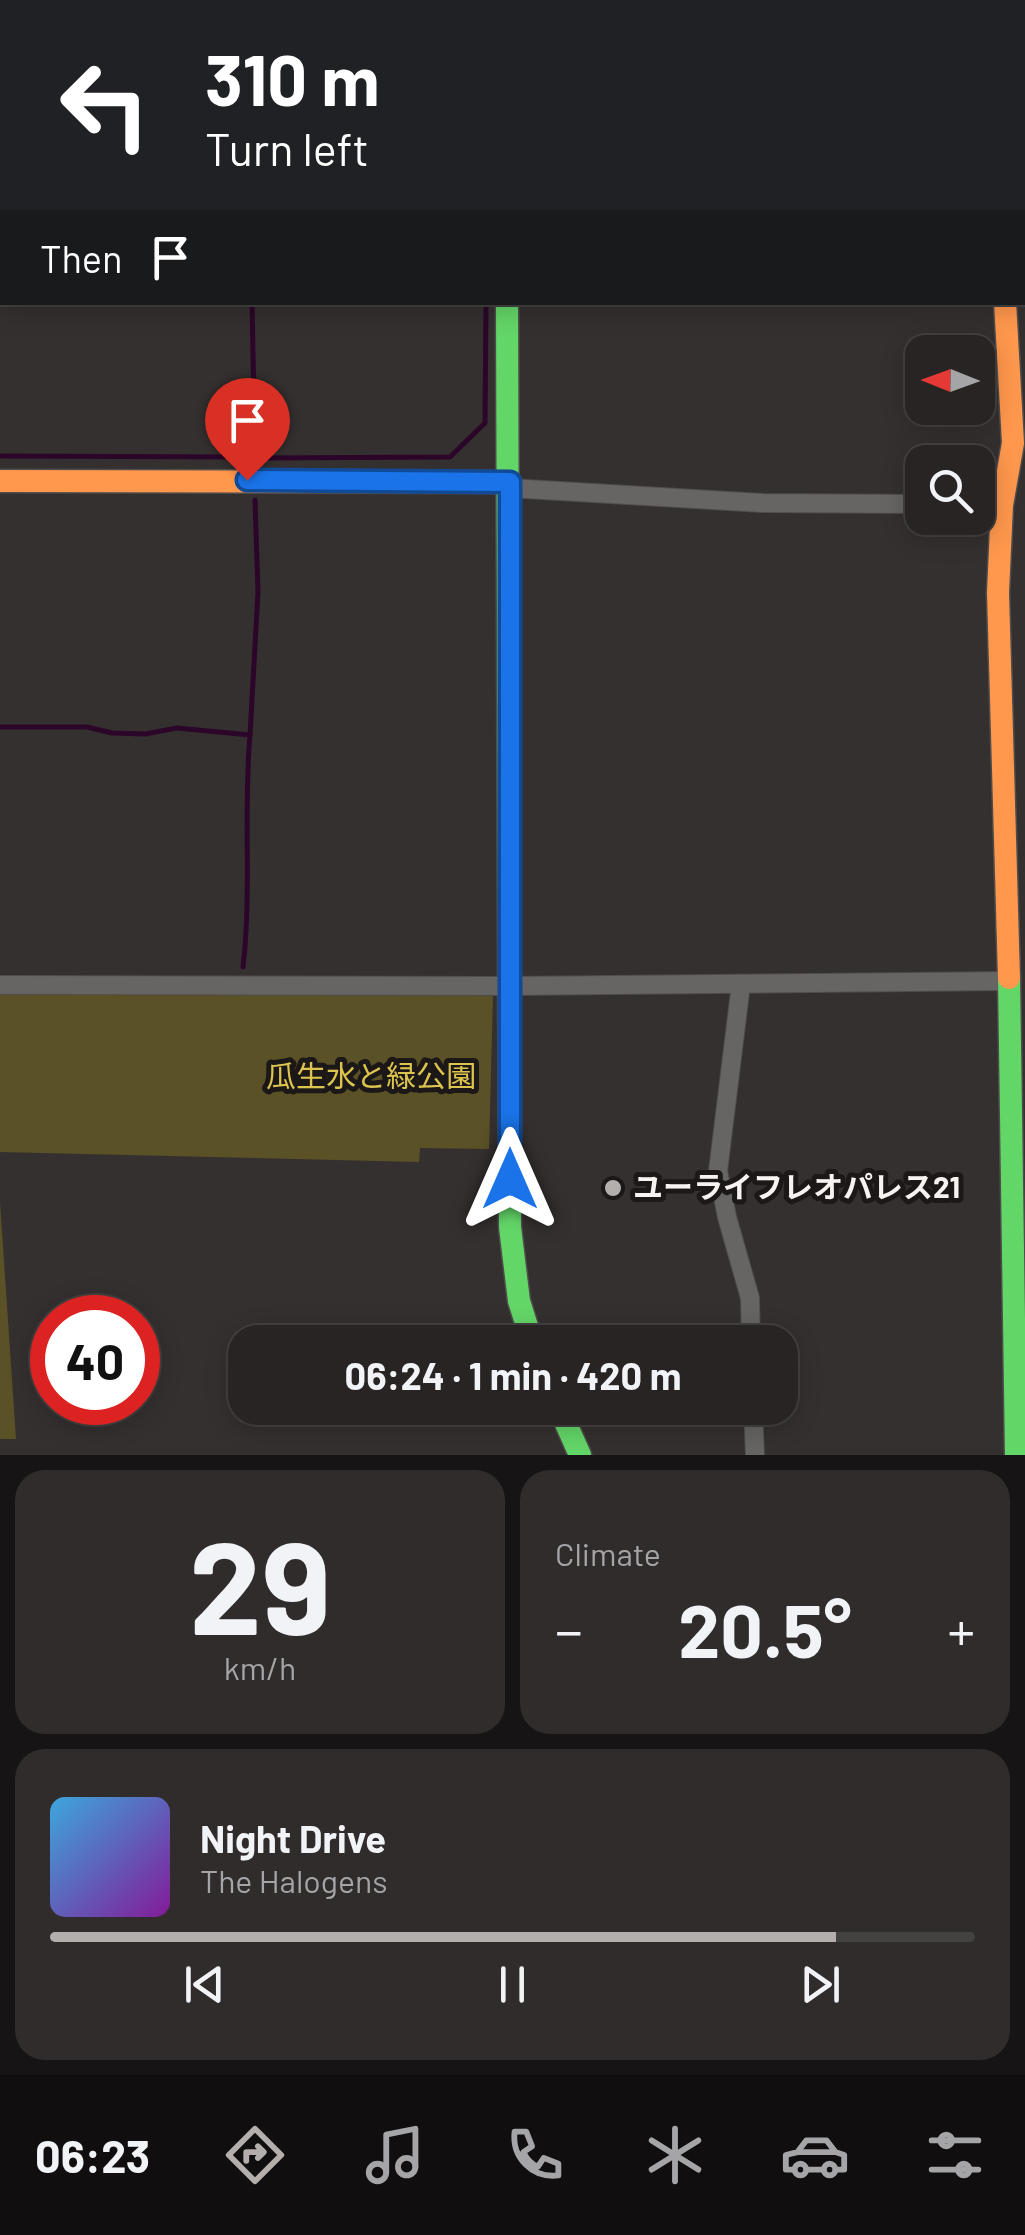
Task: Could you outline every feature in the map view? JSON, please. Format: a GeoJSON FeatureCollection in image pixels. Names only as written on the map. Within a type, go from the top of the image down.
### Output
{"type":"FeatureCollection","features":[{"type":"Feature","properties":{"kind":"street"},"geometry":{"type":"LineString","coordinates":[[507,305],[510,1228],[519,1300],[527,1325]]}},
{"type":"Feature","properties":{"kind":"street"},"geometry":{"type":"LineString","coordinates":[[1005,305],[1013,443],[1002,504],[998,593],[1014,975],[1016,1455]]}},
{"type":"Feature","properties":{"kind":"street"},"geometry":{"type":"LineString","coordinates":[[0,481],[510,485],[762,503],[905,504]]}},
{"type":"Feature","properties":{"kind":"street"},"geometry":{"type":"LineString","coordinates":[[995,504],[1002,504]]}},
{"type":"Feature","properties":{"kind":"street"},"geometry":{"type":"LineString","coordinates":[[0,986],[741,984],[1014,975]]}},
{"type":"Feature","properties":{"kind":"street"},"geometry":{"type":"LineString","coordinates":[[741,984],[718,1171],[750,1298],[751,1325]]}},
{"type":"Feature","properties":{"kind":"street"},"geometry":{"type":"LineString","coordinates":[[567,1425],[580,1455]]}},
{"type":"Feature","properties":{"kind":"street"},"geometry":{"type":"LineString","coordinates":[[754,1425],[755,1455]]}},
{"type":"Feature","properties":{"kind":"green space","name":"瓜生水と緑公園"},"geometry":{"type":"Polygon","coordinates":[[[0,988],[493,995],[489,1149],[420,1148],[419,1162],[0,1152],[0,988]]]}},
{"type":"Feature","properties":{"kind":"green space"},"geometry":{"type":"Polygon","coordinates":[[[0,1202],[16,1439],[0,1439],[0,1202]]]}},
{"type":"Feature","properties":{"kind":"waterway"},"geometry":{"type":"LineString","coordinates":[[252,305],[255,458],[450,457],[485,423],[486,305]]}},
{"type":"Feature","properties":{"kind":"waterway"},"geometry":{"type":"LineString","coordinates":[[0,456],[241,457]]}},
{"type":"Feature","properties":{"kind":"waterway"},"geometry":{"type":"LineString","coordinates":[[250,735],[258,592],[255,500]]}},
{"type":"Feature","properties":{"kind":"waterway"},"geometry":{"type":"LineString","coordinates":[[0,727],[87,727],[145,734],[177,728],[250,735],[243,967]]}},
{"type":"Feature","properties":{"kind":"traffic: fast"},"geometry":{"type":"LineString","coordinates":[[507,305],[510,1227],[519,1301],[527,1325]]}},
{"type":"Feature","properties":{"kind":"traffic: fast"},"geometry":{"type":"LineString","coordinates":[[1009,978],[1016,1455]]}},
{"type":"Feature","properties":{"kind":"traffic: fast"},"geometry":{"type":"LineString","coordinates":[[567,1425],[580,1455]]}},
{"type":"Feature","properties":{"kind":"traffic: slow"},"geometry":{"type":"LineString","coordinates":[[1005,305],[1013,443],[1002,505],[998,593],[1009,978]]}},
{"type":"Feature","properties":{"kind":"traffic: slow"},"geometry":{"type":"LineString","coordinates":[[0,481],[510,482]]}},
{"type":"Feature","properties":{"kind":"place","name":"ユーライフレオパレス21"},"geometry":{"type":"Point","coordinates":[613,1188]}},
{"type":"Feature","properties":{"kind":"route"},"geometry":{"type":"LineString","coordinates":[[247,480],[510,482],[510,1179]]}}]}
